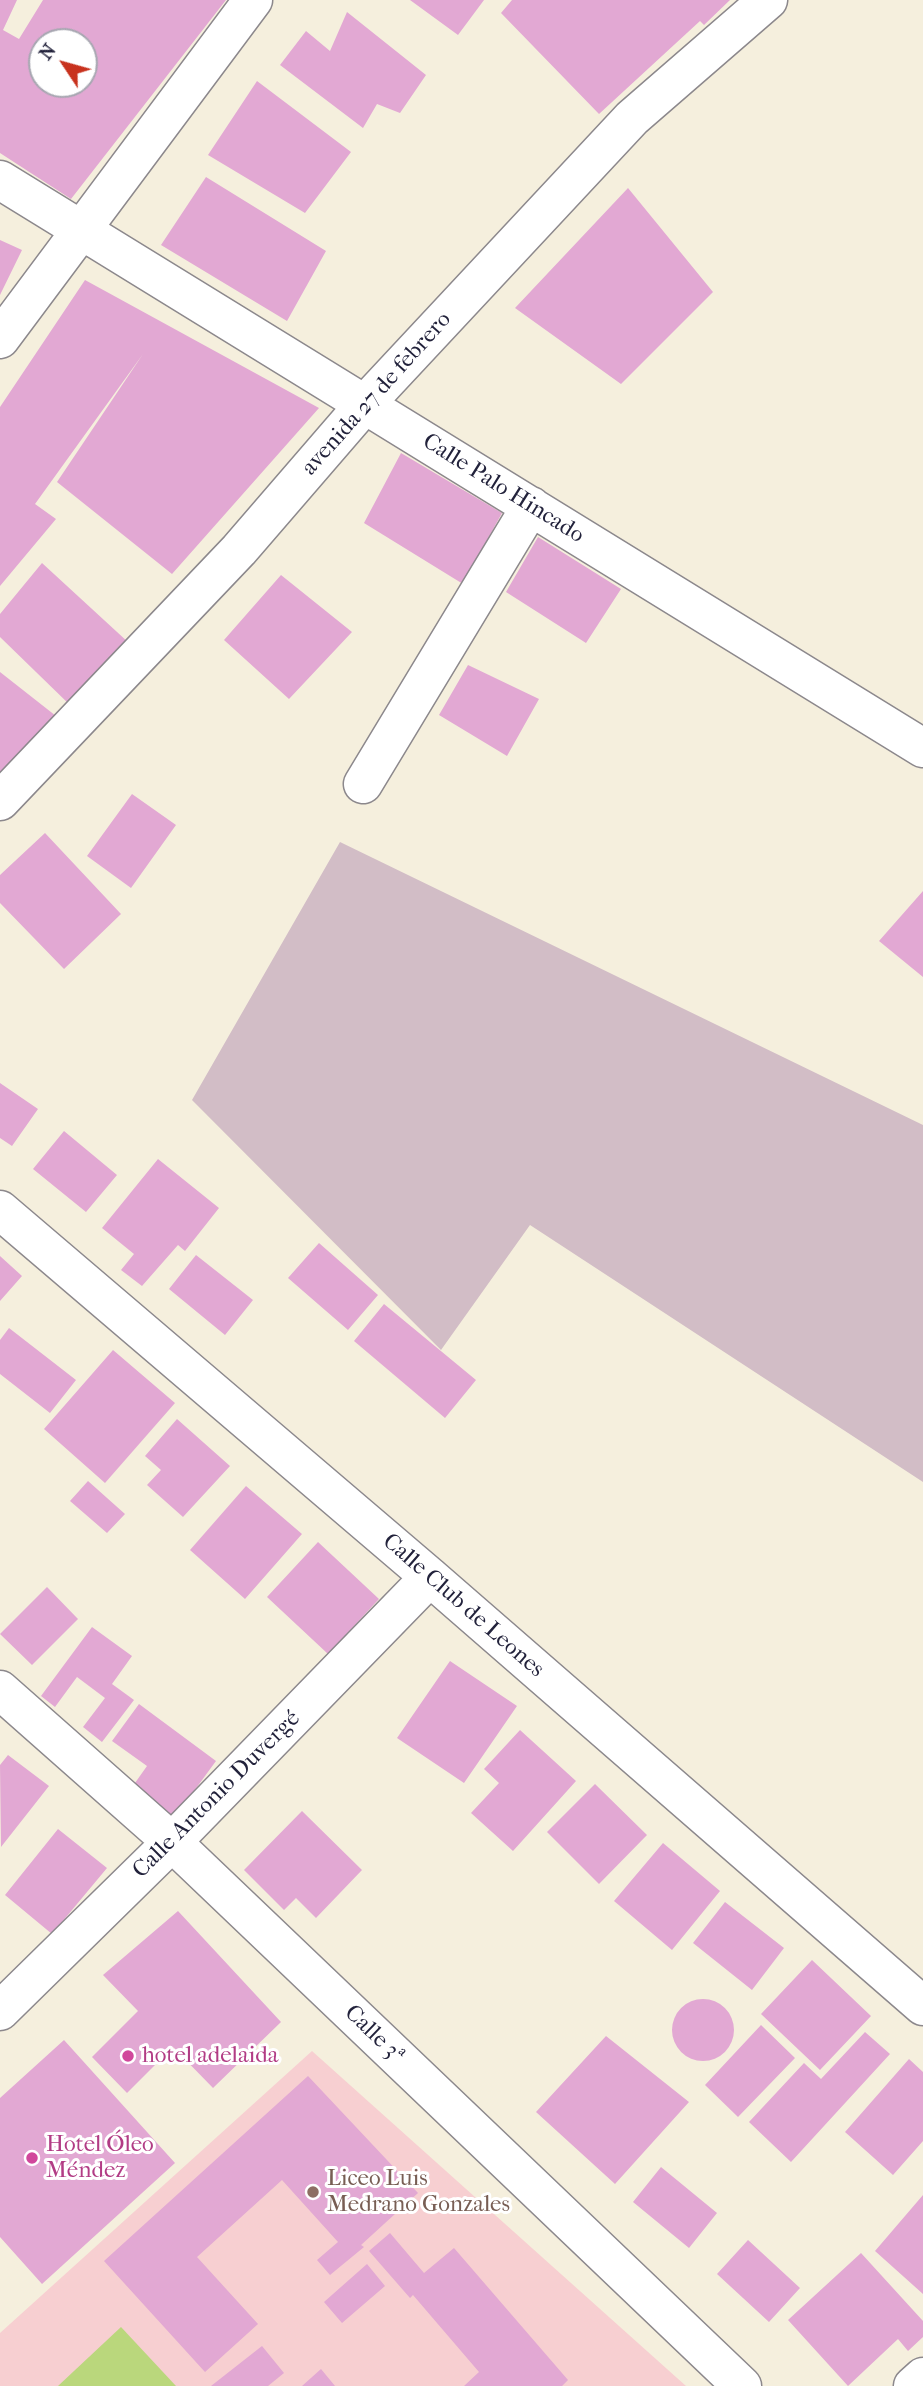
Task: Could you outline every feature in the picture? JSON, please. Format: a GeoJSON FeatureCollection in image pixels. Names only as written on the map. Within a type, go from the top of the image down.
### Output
{"type":"FeatureCollection","features":[{"type":"Feature","properties":{"kind":"street"},"geometry":{"type":"LineString","coordinates":[[0,339],[253,0]]}},
{"type":"Feature","properties":{"kind":"street","name":"avenida 27 de febrero"},"geometry":{"type":"LineString","coordinates":[[0,801],[239,550],[365,404],[632,118],[768,0]]}},
{"type":"Feature","properties":{"kind":"street","name":"Calle Palo Hincado"},"geometry":{"type":"LineString","coordinates":[[0,180],[923,748]]}},
{"type":"Feature","properties":{"kind":"street"},"geometry":{"type":"LineString","coordinates":[[363,784],[531,506]]}},
{"type":"Feature","properties":{"kind":"street","name":"Calle Club de Leones"},"geometry":{"type":"LineString","coordinates":[[0,1210],[430,1577],[923,2006]]}},
{"type":"Feature","properties":{"kind":"street","name":"Calle Antonio Duvergé"},"geometry":{"type":"LineString","coordinates":[[0,2011],[172,1842],[430,1577]]}},
{"type":"Feature","properties":{"kind":"street","name":"Calle 3ª"},"geometry":{"type":"LineString","coordinates":[[0,1690],[172,1842],[742,2386]]}},
{"type":"Feature","properties":{"kind":"street"},"geometry":{"type":"LineString","coordinates":[[914,2386],[923,2377]]}},
{"type":"Feature","properties":{"kind":"shaded area"},"geometry":{"type":"Polygon","coordinates":[[[340,842],[923,1125],[923,1482],[530,1225],[441,1350],[192,1100],[340,842]]]}},
{"type":"Feature","properties":{"kind":"shaded area","name":"Liceo Luis Medrano Gonzales"},"geometry":{"type":"Polygon","coordinates":[[[312,2051],[686,2386],[0,2386],[0,2333],[312,2051]]]}},
{"type":"Feature","properties":{"kind":"green space"},"geometry":{"type":"Polygon","coordinates":[[[121,2327],[176,2386],[58,2386],[121,2327]]]}},
{"type":"Feature","properties":{"kind":"building"},"geometry":{"type":"Polygon","coordinates":[[[0,0],[17,0],[3,30],[19,39],[43,0],[226,0],[71,199],[0,153],[0,0]]]}},
{"type":"Feature","properties":{"kind":"building"},"geometry":{"type":"Polygon","coordinates":[[[410,0],[484,0],[458,35],[410,0]]]}},
{"type":"Feature","properties":{"kind":"building"},"geometry":{"type":"Polygon","coordinates":[[[512,0],[730,0],[704,25],[700,21],[599,114],[501,13],[512,0]]]}},
{"type":"Feature","properties":{"kind":"building"},"geometry":{"type":"Polygon","coordinates":[[[347,12],[426,75],[400,113],[377,104],[363,128],[280,65],[306,31],[330,51],[347,12]]]}},
{"type":"Feature","properties":{"kind":"building"},"geometry":{"type":"Polygon","coordinates":[[[257,81],[351,152],[305,213],[208,155],[257,81]]]}},
{"type":"Feature","properties":{"kind":"building"},"geometry":{"type":"Polygon","coordinates":[[[206,177],[326,251],[287,321],[161,245],[206,177]]]}},
{"type":"Feature","properties":{"kind":"building"},"geometry":{"type":"Polygon","coordinates":[[[628,188],[713,292],[621,384],[515,308],[628,188]]]}},
{"type":"Feature","properties":{"kind":"building"},"geometry":{"type":"Polygon","coordinates":[[[0,240],[22,250],[0,295],[0,240]]]}},
{"type":"Feature","properties":{"kind":"building"},"geometry":{"type":"Polygon","coordinates":[[[85,280],[319,408],[172,574],[57,482],[143,354],[35,504],[56,519],[0,586],[0,407],[85,280]]]}},
{"type":"Feature","properties":{"kind":"building"},"geometry":{"type":"Polygon","coordinates":[[[401,453],[502,513],[463,584],[364,523],[401,453]]]}},
{"type":"Feature","properties":{"kind":"building"},"geometry":{"type":"Polygon","coordinates":[[[538,537],[621,589],[586,643],[506,592],[538,537]]]}},
{"type":"Feature","properties":{"kind":"building"},"geometry":{"type":"Polygon","coordinates":[[[42,563],[129,643],[72,707],[0,637],[0,614],[42,563]]]}},
{"type":"Feature","properties":{"kind":"building"},"geometry":{"type":"Polygon","coordinates":[[[281,575],[352,632],[289,699],[224,640],[281,575]]]}},
{"type":"Feature","properties":{"kind":"building"},"geometry":{"type":"Polygon","coordinates":[[[468,665],[539,699],[507,756],[439,715],[468,665]]]}},
{"type":"Feature","properties":{"kind":"building"},"geometry":{"type":"Polygon","coordinates":[[[0,672],[56,716],[0,787],[0,672]]]}},
{"type":"Feature","properties":{"kind":"building"},"geometry":{"type":"Polygon","coordinates":[[[132,794],[176,825],[131,888],[87,856],[132,794]]]}},
{"type":"Feature","properties":{"kind":"building"},"geometry":{"type":"Polygon","coordinates":[[[45,833],[121,914],[64,969],[0,903],[0,875],[45,833]]]}},
{"type":"Feature","properties":{"kind":"building"},"geometry":{"type":"Polygon","coordinates":[[[923,891],[923,977],[879,941],[923,891]]]}},
{"type":"Feature","properties":{"kind":"building"},"geometry":{"type":"Polygon","coordinates":[[[0,1083],[38,1109],[12,1146],[0,1138],[0,1083]]]}},
{"type":"Feature","properties":{"kind":"building"},"geometry":{"type":"Polygon","coordinates":[[[64,1131],[117,1175],[86,1212],[33,1169],[64,1131]]]}},
{"type":"Feature","properties":{"kind":"building"},"geometry":{"type":"Polygon","coordinates":[[[158,1159],[219,1208],[185,1251],[178,1245],[142,1286],[121,1270],[134,1254],[102,1228],[158,1159]]]}},
{"type":"Feature","properties":{"kind":"building"},"geometry":{"type":"Polygon","coordinates":[[[319,1243],[378,1295],[348,1330],[288,1278],[319,1243]]]}},
{"type":"Feature","properties":{"kind":"building"},"geometry":{"type":"Polygon","coordinates":[[[196,1255],[253,1300],[225,1335],[169,1289],[196,1255]]]}},
{"type":"Feature","properties":{"kind":"building"},"geometry":{"type":"Polygon","coordinates":[[[0,1256],[22,1276],[0,1301],[0,1256]]]}},
{"type":"Feature","properties":{"kind":"building"},"geometry":{"type":"Polygon","coordinates":[[[384,1304],[476,1380],[445,1418],[354,1341],[384,1304]]]}},
{"type":"Feature","properties":{"kind":"building"},"geometry":{"type":"Polygon","coordinates":[[[9,1328],[76,1380],[50,1413],[0,1374],[0,1340],[9,1328]]]}},
{"type":"Feature","properties":{"kind":"building"},"geometry":{"type":"Polygon","coordinates":[[[113,1350],[175,1403],[105,1483],[44,1429],[113,1350]]]}},
{"type":"Feature","properties":{"kind":"building"},"geometry":{"type":"Polygon","coordinates":[[[177,1419],[230,1466],[183,1517],[147,1485],[161,1470],[145,1456],[177,1419]]]}},
{"type":"Feature","properties":{"kind":"building"},"geometry":{"type":"Polygon","coordinates":[[[88,1481],[125,1514],[107,1533],[70,1501],[88,1481]]]}},
{"type":"Feature","properties":{"kind":"building"},"geometry":{"type":"Polygon","coordinates":[[[246,1486],[302,1534],[245,1599],[190,1550],[246,1486]]]}},
{"type":"Feature","properties":{"kind":"building"},"geometry":{"type":"Polygon","coordinates":[[[318,1542],[379,1599],[328,1654],[267,1597],[318,1542]]]}},
{"type":"Feature","properties":{"kind":"building"},"geometry":{"type":"Polygon","coordinates":[[[47,1587],[78,1619],[32,1665],[0,1634],[47,1587]]]}},
{"type":"Feature","properties":{"kind":"building"},"geometry":{"type":"Polygon","coordinates":[[[92,1627],[132,1656],[112,1684],[134,1700],[102,1742],[83,1727],[105,1698],[77,1677],[55,1707],[41,1696],[92,1627]]]}},
{"type":"Feature","properties":{"kind":"building"},"geometry":{"type":"Polygon","coordinates":[[[450,1661],[517,1706],[464,1783],[397,1738],[450,1661]]]}},
{"type":"Feature","properties":{"kind":"building"},"geometry":{"type":"Polygon","coordinates":[[[139,1704],[216,1761],[172,1821],[130,1790],[147,1766],[112,1741],[139,1704]]]}},
{"type":"Feature","properties":{"kind":"building"},"geometry":{"type":"Polygon","coordinates":[[[520,1730],[576,1781],[513,1851],[471,1813],[499,1783],[484,1769],[520,1730]]]}},
{"type":"Feature","properties":{"kind":"building"},"geometry":{"type":"Polygon","coordinates":[[[8,1755],[49,1786],[1,1847],[0,1765],[8,1755]]]}},
{"type":"Feature","properties":{"kind":"building"},"geometry":{"type":"Polygon","coordinates":[[[595,1784],[647,1835],[599,1884],[547,1832],[595,1784]]]}},
{"type":"Feature","properties":{"kind":"building"},"geometry":{"type":"Polygon","coordinates":[[[302,1811],[362,1870],[316,1918],[296,1898],[284,1910],[244,1870],[302,1811]]]}},
{"type":"Feature","properties":{"kind":"building"},"geometry":{"type":"Polygon","coordinates":[[[58,1829],[107,1868],[52,1934],[5,1895],[58,1829]]]}},
{"type":"Feature","properties":{"kind":"building"},"geometry":{"type":"Polygon","coordinates":[[[663,1843],[720,1891],[672,1950],[614,1901],[663,1843]]]}},
{"type":"Feature","properties":{"kind":"building"},"geometry":{"type":"Polygon","coordinates":[[[725,1902],[784,1948],[752,1990],[693,1943],[725,1902]]]}},
{"type":"Feature","properties":{"kind":"building"},"geometry":{"type":"Polygon","coordinates":[[[178,1911],[281,2022],[213,2088],[173,2047],[127,2093],[92,2057],[138,2011],[103,1975],[178,1911]]]}},
{"type":"Feature","properties":{"kind":"building"},"geometry":{"type":"Polygon","coordinates":[[[812,1960],[871,2016],[820,2070],[761,2014],[812,1960]]]}},
{"type":"Feature","properties":{"kind":"building"},"geometry":{"type":"Polygon","coordinates":[[[703,1999],[715,2001],[725,2008],[732,2018],[732,2042],[725,2052],[715,2059],[703,2061],[691,2059],[681,2052],[674,2042],[672,2030],[674,2018],[681,2008],[691,2001],[703,1999]]]}},
{"type":"Feature","properties":{"kind":"building"},"geometry":{"type":"Polygon","coordinates":[[[761,2025],[795,2058],[738,2117],[705,2085],[761,2025]]]}},
{"type":"Feature","properties":{"kind":"building"},"geometry":{"type":"Polygon","coordinates":[[[865,2032],[890,2054],[791,2162],[749,2122],[804,2063],[821,2079],[865,2032]]]}},
{"type":"Feature","properties":{"kind":"building"},"geometry":{"type":"Polygon","coordinates":[[[606,2036],[689,2102],[615,2184],[536,2112],[606,2036]]]}},
{"type":"Feature","properties":{"kind":"building"},"geometry":{"type":"Polygon","coordinates":[[[64,2040],[175,2163],[42,2284],[0,2237],[0,2098],[64,2040]]]}},
{"type":"Feature","properties":{"kind":"building"},"geometry":{"type":"Polygon","coordinates":[[[909,2059],[923,2072],[923,2141],[893,2175],[845,2132],[909,2059]]]}},
{"type":"Feature","properties":{"kind":"building"},"geometry":{"type":"Polygon","coordinates":[[[308,2076],[418,2193],[361,2245],[364,2247],[330,2275],[317,2260],[338,2242],[282,2180],[197,2257],[258,2324],[205,2372],[104,2261],[308,2076]]]}},
{"type":"Feature","properties":{"kind":"building"},"geometry":{"type":"Polygon","coordinates":[[[661,2167],[717,2213],[689,2248],[633,2202],[661,2167]]]}},
{"type":"Feature","properties":{"kind":"building"},"geometry":{"type":"Polygon","coordinates":[[[923,2195],[923,2294],[875,2251],[923,2195]]]}},
{"type":"Feature","properties":{"kind":"building"},"geometry":{"type":"Polygon","coordinates":[[[390,2233],[424,2273],[454,2248],[568,2380],[562,2386],[464,2386],[479,2372],[413,2295],[410,2298],[369,2251],[390,2233]]]}},
{"type":"Feature","properties":{"kind":"building"},"geometry":{"type":"Polygon","coordinates":[[[748,2240],[800,2288],[769,2322],[717,2274],[748,2240]]]}},
{"type":"Feature","properties":{"kind":"building"},"geometry":{"type":"Polygon","coordinates":[[[861,2253],[923,2321],[923,2337],[908,2351],[898,2339],[848,2386],[788,2320],[861,2253]]]}},
{"type":"Feature","properties":{"kind":"building"},"geometry":{"type":"Polygon","coordinates":[[[367,2264],[385,2286],[342,2323],[324,2302],[367,2264]]]}},
{"type":"Feature","properties":{"kind":"building"},"geometry":{"type":"Polygon","coordinates":[[[262,2346],[284,2373],[268,2386],[211,2386],[262,2346]]]}},
{"type":"Feature","properties":{"kind":"building"},"geometry":{"type":"Polygon","coordinates":[[[321,2369],[335,2386],[302,2386],[321,2369]]]}},
{"type":"Feature","properties":{"kind":"place","name":"hotel adelaida"},"geometry":{"type":"Point","coordinates":[128,2056]}},
{"type":"Feature","properties":{"kind":"place","name":"Hotel Óleo Méndez"},"geometry":{"type":"Point","coordinates":[32,2158]}},
{"type":"Feature","properties":{"kind":"place","name":"Liceo Luis Medrano Gonzales"},"geometry":{"type":"Point","coordinates":[313,2192]}}]}
